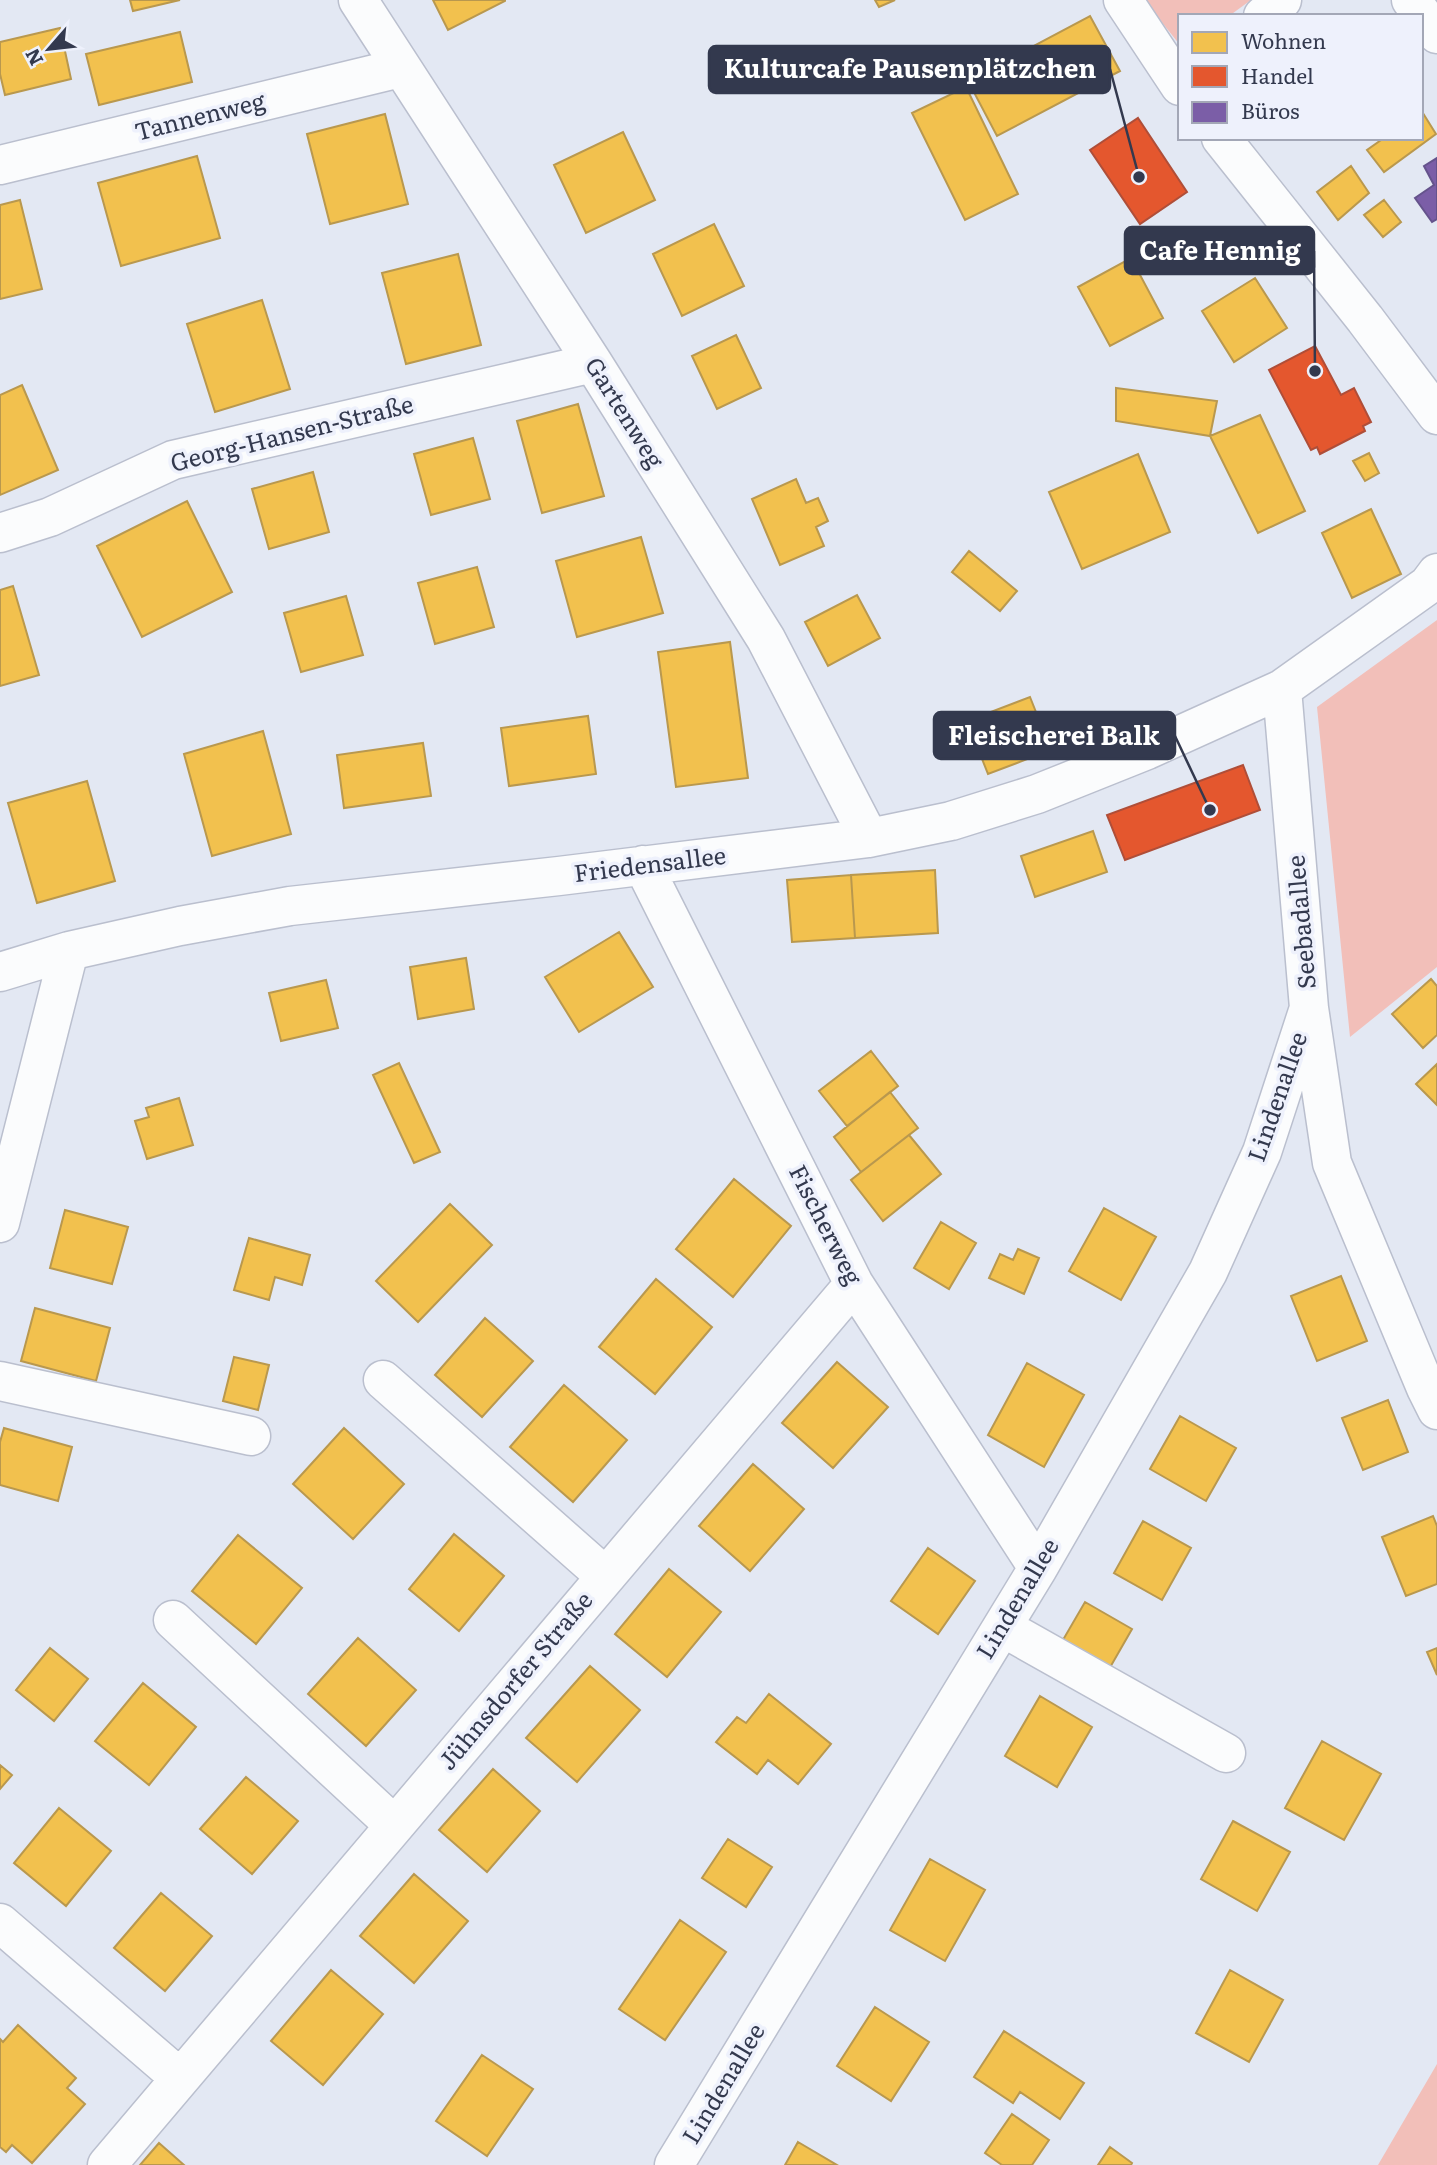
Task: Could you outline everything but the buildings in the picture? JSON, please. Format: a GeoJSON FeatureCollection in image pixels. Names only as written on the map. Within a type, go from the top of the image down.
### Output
{"type":"FeatureCollection","features":[{"type":"Feature","properties":{"kind":"street","name":"Gartenweg"},"geometry":{"type":"LineString","coordinates":[[358,0],[593,363],[766,639],[869,838]]}},
{"type":"Feature","properties":{"kind":"street"},"geometry":{"type":"LineString","coordinates":[[1124,0],[1178,82]]}},
{"type":"Feature","properties":{"kind":"street"},"geometry":{"type":"LineString","coordinates":[[1265,14],[1282,0]]}},
{"type":"Feature","properties":{"kind":"street"},"geometry":{"type":"LineString","coordinates":[[1411,0],[1422,14]]}},
{"type":"Feature","properties":{"kind":"street"},"geometry":{"type":"LineString","coordinates":[[1423,16],[1437,34]]}},
{"type":"Feature","properties":{"kind":"street","name":"Tannenweg"},"geometry":{"type":"LineString","coordinates":[[0,166],[400,68]]}},
{"type":"Feature","properties":{"kind":"street"},"geometry":{"type":"LineString","coordinates":[[1223,140],[1437,415]]}},
{"type":"Feature","properties":{"kind":"street","name":"Georg-Hansen-Straße"},"geometry":{"type":"LineString","coordinates":[[0,533],[50,517],[173,460],[593,363]]}},
{"type":"Feature","properties":{"kind":"street"},"geometry":{"type":"LineString","coordinates":[[1282,690],[1428,585],[1437,573]]}},
{"type":"Feature","properties":{"kind":"street","name":"Friedensallee"},"geometry":{"type":"LineString","coordinates":[[0,972],[69,951],[180,926],[290,906],[869,838],[951,821],[1037,794],[1147,750],[1282,690]]}},
{"type":"Feature","properties":{"kind":"street","name":"Seebadallee"},"geometry":{"type":"LineString","coordinates":[[1282,690],[1309,1007],[1332,1163],[1437,1410]]}},
{"type":"Feature","properties":{"kind":"street","name":"Fischerweg"},"geometry":{"type":"LineString","coordinates":[[643,865],[854,1284],[1038,1568]]}},
{"type":"Feature","properties":{"kind":"street"},"geometry":{"type":"LineString","coordinates":[[0,1223],[69,951]]}},
{"type":"Feature","properties":{"kind":"street","name":"Lindenallee"},"geometry":{"type":"LineString","coordinates":[[674,2165],[1038,1568],[1208,1272],[1262,1152],[1309,1007]]}},
{"type":"Feature","properties":{"kind":"street","name":"Jühnsdorfer Straße"},"geometry":{"type":"LineString","coordinates":[[107,2165],[854,1284]]}},
{"type":"Feature","properties":{"kind":"street"},"geometry":{"type":"LineString","coordinates":[[383,1380],[605,1576]]}},
{"type":"Feature","properties":{"kind":"street"},"geometry":{"type":"LineString","coordinates":[[0,1381],[251,1436]]}},
{"type":"Feature","properties":{"kind":"street"},"geometry":{"type":"LineString","coordinates":[[173,1620],[394,1825]]}},
{"type":"Feature","properties":{"kind":"street"},"geometry":{"type":"LineString","coordinates":[[1002,1627],[1226,1753]]}},
{"type":"Feature","properties":{"kind":"street"},"geometry":{"type":"LineString","coordinates":[[0,1923],[180,2078]]}},
{"type":"Feature","properties":{"kind":"shaded area"},"geometry":{"type":"Polygon","coordinates":[[[1144,0],[1251,0],[1232,14],[1178,14],[1178,42],[1144,0]]]}},
{"type":"Feature","properties":{"kind":"shaded area"},"geometry":{"type":"Polygon","coordinates":[[[1437,620],[1437,967],[1350,1037],[1317,707],[1437,620]]]}},
{"type":"Feature","properties":{"kind":"shaded area"},"geometry":{"type":"Polygon","coordinates":[[[1437,2064],[1437,2165],[1378,2165],[1437,2064]]]}},
{"type":"Feature","properties":{"kind":"place","name":"Kulturcafe Pausenplätzchen"},"geometry":{"type":"Point","coordinates":[1139,177]}},
{"type":"Feature","properties":{"kind":"place","name":"Cafe Hennig"},"geometry":{"type":"Point","coordinates":[1315,371]}},
{"type":"Feature","properties":{"kind":"place","name":"Fleischerei Balk"},"geometry":{"type":"Point","coordinates":[1210,810]}}]}
